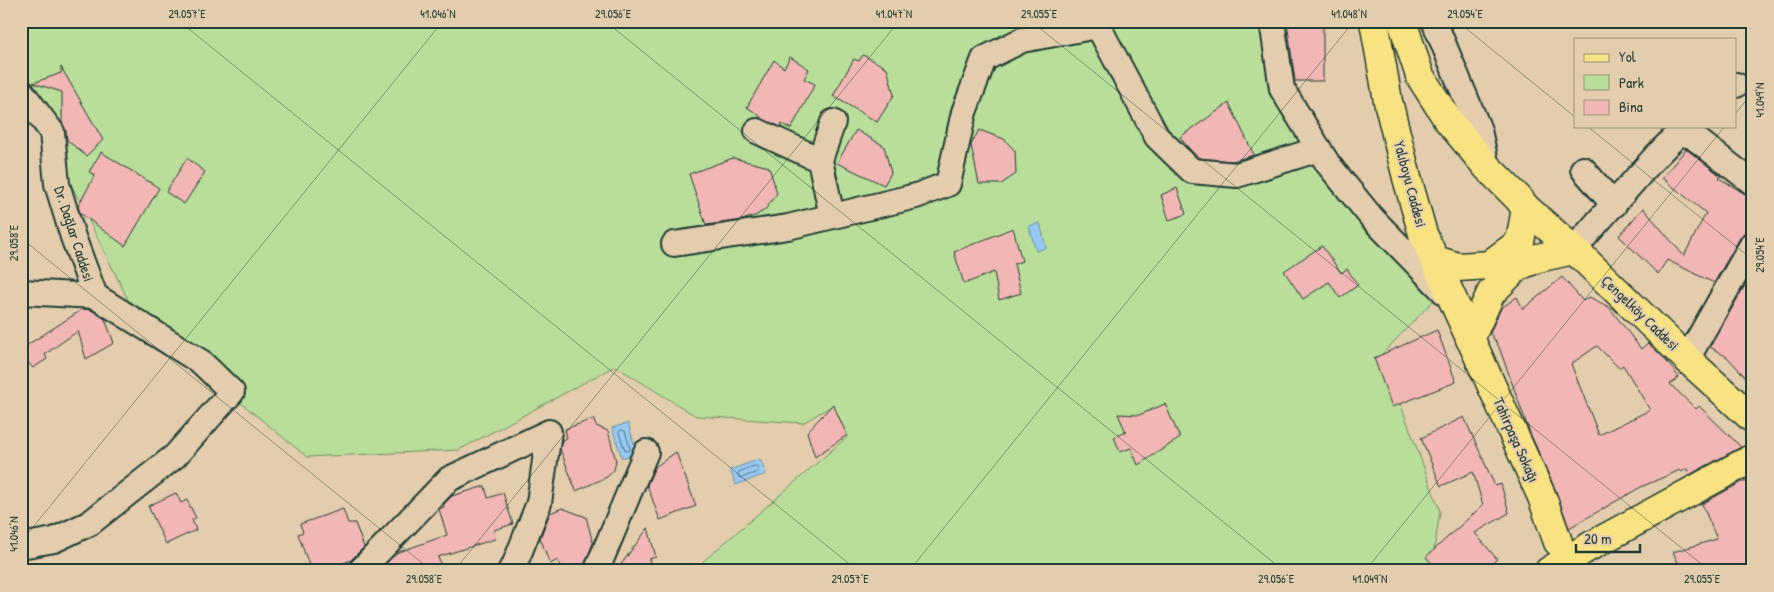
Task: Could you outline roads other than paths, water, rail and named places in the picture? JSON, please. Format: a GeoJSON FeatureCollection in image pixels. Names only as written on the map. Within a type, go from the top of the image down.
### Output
{"type":"FeatureCollection","features":[{"type":"Feature","properties":{"kind":"main road","name":"Yalıboyu Caddesi"},"geometry":{"type":"LineString","coordinates":[[1374,21],[1384,87],[1407,178],[1424,234],[1470,340]]}},
{"type":"Feature","properties":{"kind":"main road"},"geometry":{"type":"LineString","coordinates":[[1402,21],[1420,76],[1448,120],[1487,167],[1526,208],[1520,242],[1489,265],[1458,267],[1436,260]]}},
{"type":"Feature","properties":{"kind":"main road","name":"Çengelköy Caddesi"},"geometry":{"type":"LineString","coordinates":[[1526,208],[1586,260],[1753,420]]}},
{"type":"Feature","properties":{"kind":"main road"},"geometry":{"type":"LineString","coordinates":[[1470,340],[1491,293],[1517,267],[1538,258],[1573,250]]}},
{"type":"Feature","properties":{"kind":"main road","name":"Tahirpaşa Sokağı"},"geometry":{"type":"LineString","coordinates":[[1470,340],[1542,497],[1558,542]]}},
{"type":"Feature","properties":{"kind":"main road"},"geometry":{"type":"LineString","coordinates":[[1548,571],[1753,458]]}},
{"type":"Feature","properties":{"kind":"main road"},"geometry":{"type":"LineString","coordinates":[[1548,571],[1558,542],[1587,548]]}},
{"type":"Feature","properties":{"kind":"street"},"geometry":{"type":"LineString","coordinates":[[1272,21],[1282,89],[1328,164],[1372,218],[1454,301]]}},
{"type":"Feature","properties":{"kind":"street"},"geometry":{"type":"LineString","coordinates":[[1434,21],[1479,130],[1487,167]]}},
{"type":"Feature","properties":{"kind":"street"},"geometry":{"type":"LineString","coordinates":[[674,244],[788,227],[916,196],[948,184],[964,112],[984,60],[1022,40],[1098,26],[1157,137],[1192,172],[1237,175],[1319,149]]}},
{"type":"Feature","properties":{"kind":"street","name":"Dr. Dağlar Caddesi"},"geometry":{"type":"LineString","coordinates":[[21,91],[52,132],[57,184],[73,237],[95,296]]}},
{"type":"Feature","properties":{"kind":"street"},"geometry":{"type":"LineString","coordinates":[[832,216],[820,160],[834,122]]}},
{"type":"Feature","properties":{"kind":"street"},"geometry":{"type":"LineString","coordinates":[[1573,250],[1681,128],[1753,183]]}},
{"type":"Feature","properties":{"kind":"street"},"geometry":{"type":"LineString","coordinates":[[757,131],[820,160]]}},
{"type":"Feature","properties":{"kind":"street"},"geometry":{"type":"LineString","coordinates":[[1584,169],[1614,205]]}},
{"type":"Feature","properties":{"kind":"street"},"geometry":{"type":"LineString","coordinates":[[1687,358],[1753,243]]}},
{"type":"Feature","properties":{"kind":"street"},"geometry":{"type":"LineString","coordinates":[[21,292],[95,296],[201,362],[232,392],[175,456],[90,523],[54,540],[21,546]]}},
{"type":"Feature","properties":{"kind":"street"},"geometry":{"type":"LineString","coordinates":[[360,571],[449,479],[549,432],[540,503],[514,566],[510,571]]}},
{"type":"Feature","properties":{"kind":"street"},"geometry":{"type":"LineString","coordinates":[[598,571],[646,452]]}},
{"type":"Feature","properties":{"kind":"water"},"geometry":{"type":"Polygon","coordinates":[[[1040,223],[1046,248],[1036,251],[1029,226],[1040,223]]]}},
{"type":"Feature","properties":{"kind":"water"},"geometry":{"type":"Polygon","coordinates":[[[628,423],[637,453],[622,458],[612,428],[628,423]]]}},
{"type":"Feature","properties":{"kind":"water"},"geometry":{"type":"Polygon","coordinates":[[[760,459],[766,474],[736,485],[730,470],[760,459]]]}}]}
